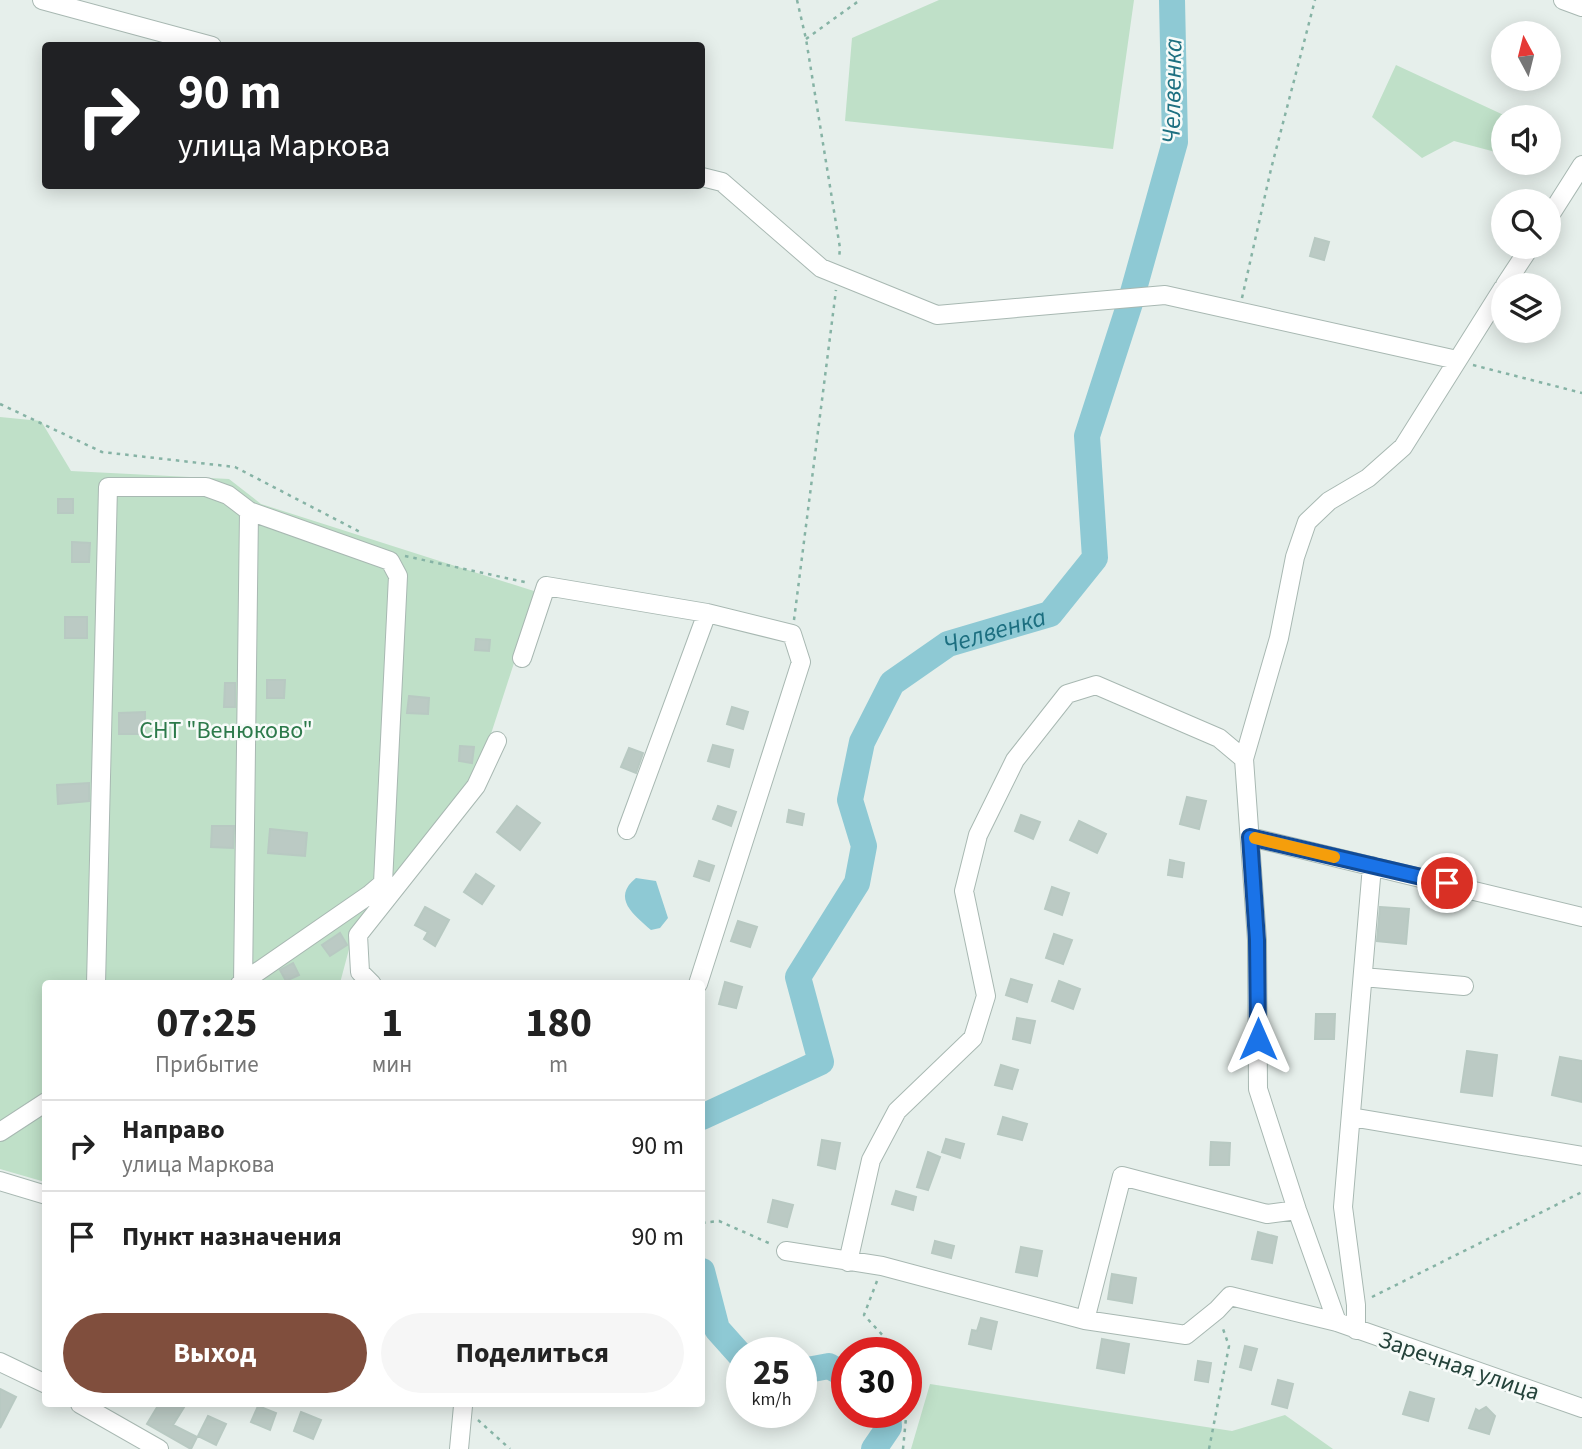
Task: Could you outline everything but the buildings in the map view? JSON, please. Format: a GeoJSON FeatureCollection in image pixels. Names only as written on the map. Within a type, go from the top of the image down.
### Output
{"type":"FeatureCollection","features":[{"type":"Feature","properties":{"kind":"street"},"geometry":{"type":"LineString","coordinates":[[43,0],[197,42]]}},
{"type":"Feature","properties":{"kind":"street"},"geometry":{"type":"LineString","coordinates":[[1563,0],[1582,7]]}},
{"type":"Feature","properties":{"kind":"street"},"geometry":{"type":"LineString","coordinates":[[1561,198],[1582,165]]}},
{"type":"Feature","properties":{"kind":"street"},"geometry":{"type":"LineString","coordinates":[[705,178],[722,182],[821,268],[937,315],[1165,295],[1457,360]]}},
{"type":"Feature","properties":{"kind":"street"},"geometry":{"type":"LineString","coordinates":[[1337,1322],[1258,1089],[1257,940],[1244,760],[1279,638],[1294,557],[1307,522],[1329,501],[1368,478],[1403,447],[1491,306]]}},
{"type":"Feature","properties":{"kind":"street"},"geometry":{"type":"LineString","coordinates":[[96,980],[108,487],[206,487],[228,495],[249,511],[390,561],[398,576],[383,883],[246,980]]}},
{"type":"Feature","properties":{"kind":"street"},"geometry":{"type":"LineString","coordinates":[[242,980],[249,511]]}},
{"type":"Feature","properties":{"kind":"street"},"geometry":{"type":"LineString","coordinates":[[522,658],[546,586],[707,613],[792,634],[801,662],[699,980]]}},
{"type":"Feature","properties":{"kind":"street"},"geometry":{"type":"LineString","coordinates":[[627,830],[707,613]]}},
{"type":"Feature","properties":{"kind":"street"},"geometry":{"type":"LineString","coordinates":[[848,1262],[871,1160],[897,1111],[973,1038],[986,996],[964,891],[978,835],[1015,760],[1067,694],[1096,685],[1219,738],[1244,760]]}},
{"type":"Feature","properties":{"kind":"street"},"geometry":{"type":"LineString","coordinates":[[368,980],[360,972],[358,935],[476,786],[498,741]]}},
{"type":"Feature","properties":{"kind":"street"},"geometry":{"type":"LineString","coordinates":[[1250,837],[1582,917]]}},
{"type":"Feature","properties":{"kind":"street"},"geometry":{"type":"LineString","coordinates":[[1356,1330],[1356,1305],[1343,1207],[1372,866]]}},
{"type":"Feature","properties":{"kind":"street"},"geometry":{"type":"LineString","coordinates":[[1363,977],[1464,986]]}},
{"type":"Feature","properties":{"kind":"street"},"geometry":{"type":"LineString","coordinates":[[0,1132],[42,1105]]}},
{"type":"Feature","properties":{"kind":"street"},"geometry":{"type":"LineString","coordinates":[[1351,1117],[1582,1156]]}},
{"type":"Feature","properties":{"kind":"street"},"geometry":{"type":"LineString","coordinates":[[1085,1320],[1122,1176],[1267,1214],[1297,1210]]}},
{"type":"Feature","properties":{"kind":"street"},"geometry":{"type":"LineString","coordinates":[[0,1181],[42,1194]]}},
{"type":"Feature","properties":{"kind":"street"},"geometry":{"type":"LineString","coordinates":[[786,1251],[882,1266],[1085,1320],[1186,1335],[1217,1310]]}},
{"type":"Feature","properties":{"kind":"street","name":"Заречная улица"},"geometry":{"type":"LineString","coordinates":[[1217,1310],[1230,1296],[1337,1322],[1582,1408]]}},
{"type":"Feature","properties":{"kind":"street"},"geometry":{"type":"LineString","coordinates":[[0,1362],[42,1382]]}},
{"type":"Feature","properties":{"kind":"street"},"geometry":{"type":"LineString","coordinates":[[85,1407],[159,1449]]}},
{"type":"Feature","properties":{"kind":"street"},"geometry":{"type":"LineString","coordinates":[[459,1449],[464,1407]]}},
{"type":"Feature","properties":{"kind":"path"},"geometry":{"type":"LineString","coordinates":[[792,634],[840,248],[806,39],[797,0]]}},
{"type":"Feature","properties":{"kind":"path"},"geometry":{"type":"LineString","coordinates":[[806,39],[860,0]]}},
{"type":"Feature","properties":{"kind":"path"},"geometry":{"type":"LineString","coordinates":[[1239,311],[1270,169],[1315,0]]}},
{"type":"Feature","properties":{"kind":"path"},"geometry":{"type":"LineString","coordinates":[[1457,360],[1582,393]]}},
{"type":"Feature","properties":{"kind":"path"},"geometry":{"type":"LineString","coordinates":[[0,404],[102,452],[235,467],[370,537]]}},
{"type":"Feature","properties":{"kind":"path"},"geometry":{"type":"LineString","coordinates":[[406,556],[546,586]]}},
{"type":"Feature","properties":{"kind":"path"},"geometry":{"type":"LineString","coordinates":[[1356,1305],[1582,1192]]}},
{"type":"Feature","properties":{"kind":"path"},"geometry":{"type":"LineString","coordinates":[[705,1223],[719,1222],[786,1251]]}},
{"type":"Feature","properties":{"kind":"path"},"geometry":{"type":"LineString","coordinates":[[882,1266],[864,1315],[884,1337]]}},
{"type":"Feature","properties":{"kind":"path"},"geometry":{"type":"LineString","coordinates":[[1209,1449],[1229,1346],[1217,1310]]}},
{"type":"Feature","properties":{"kind":"path"},"geometry":{"type":"LineString","coordinates":[[467,1407],[510,1449]]}},
{"type":"Feature","properties":{"kind":"path"},"geometry":{"type":"LineString","coordinates":[[903,1449],[905,1428]]}},
{"type":"Feature","properties":{"kind":"green space"},"geometry":{"type":"Polygon","coordinates":[[[939,0],[1134,0],[1113,149],[845,121],[852,38],[939,0]]]}},
{"type":"Feature","properties":{"kind":"green space"},"geometry":{"type":"Polygon","coordinates":[[[1396,65],[1491,109],[1491,151],[1454,141],[1422,158],[1372,117],[1396,65]]]}},
{"type":"Feature","properties":{"kind":"green space","name":"СНТ \"Венюково\""},"geometry":{"type":"Polygon","coordinates":[[[0,417],[41,421],[71,471],[229,479],[261,504],[537,592],[478,774],[352,938],[341,980],[42,980],[42,1181],[0,1169],[0,417]]]}},
{"type":"Feature","properties":{"kind":"green space"},"geometry":{"type":"Polygon","coordinates":[[[930,1384],[1232,1431],[1285,1415],[1333,1449],[911,1449],[917,1428],[922,1428],[922,1411],[930,1384]]]}},
{"type":"Feature","properties":{"kind":"water"},"geometry":{"type":"Polygon","coordinates":[[[636,878],[656,881],[668,918],[660,928],[651,930],[628,906],[625,892],[636,878]]]}},
{"type":"Feature","properties":{"kind":"waterway","name":"Челвенка"},"geometry":{"type":"LineString","coordinates":[[705,1116],[821,1062],[798,977],[857,883],[864,846],[850,800],[862,742],[892,683],[948,644],[1050,614],[1095,558],[1087,436],[1130,303],[1175,142],[1172,0]]}},
{"type":"Feature","properties":{"kind":"waterway","name":"Челвенка"},"geometry":{"type":"LineString","coordinates":[[705,1283],[717,1329],[726,1339]]}},
{"type":"Feature","properties":{"kind":"waterway","name":"Челвенка"},"geometry":{"type":"LineString","coordinates":[[817,1368],[831,1367]]}},
{"type":"Feature","properties":{"kind":"waterway","name":"Челвенка"},"geometry":{"type":"LineString","coordinates":[[874,1449],[888,1428]]}},
{"type":"Feature","properties":{"kind":"slow traffic"},"geometry":{"type":"LineString","coordinates":[[1255,838],[1334,857]]}},
{"type":"Feature","properties":{"kind":"route"},"geometry":{"type":"LineString","coordinates":[[1258,1039],[1257,940],[1250,837],[1447,883]]}}]}
